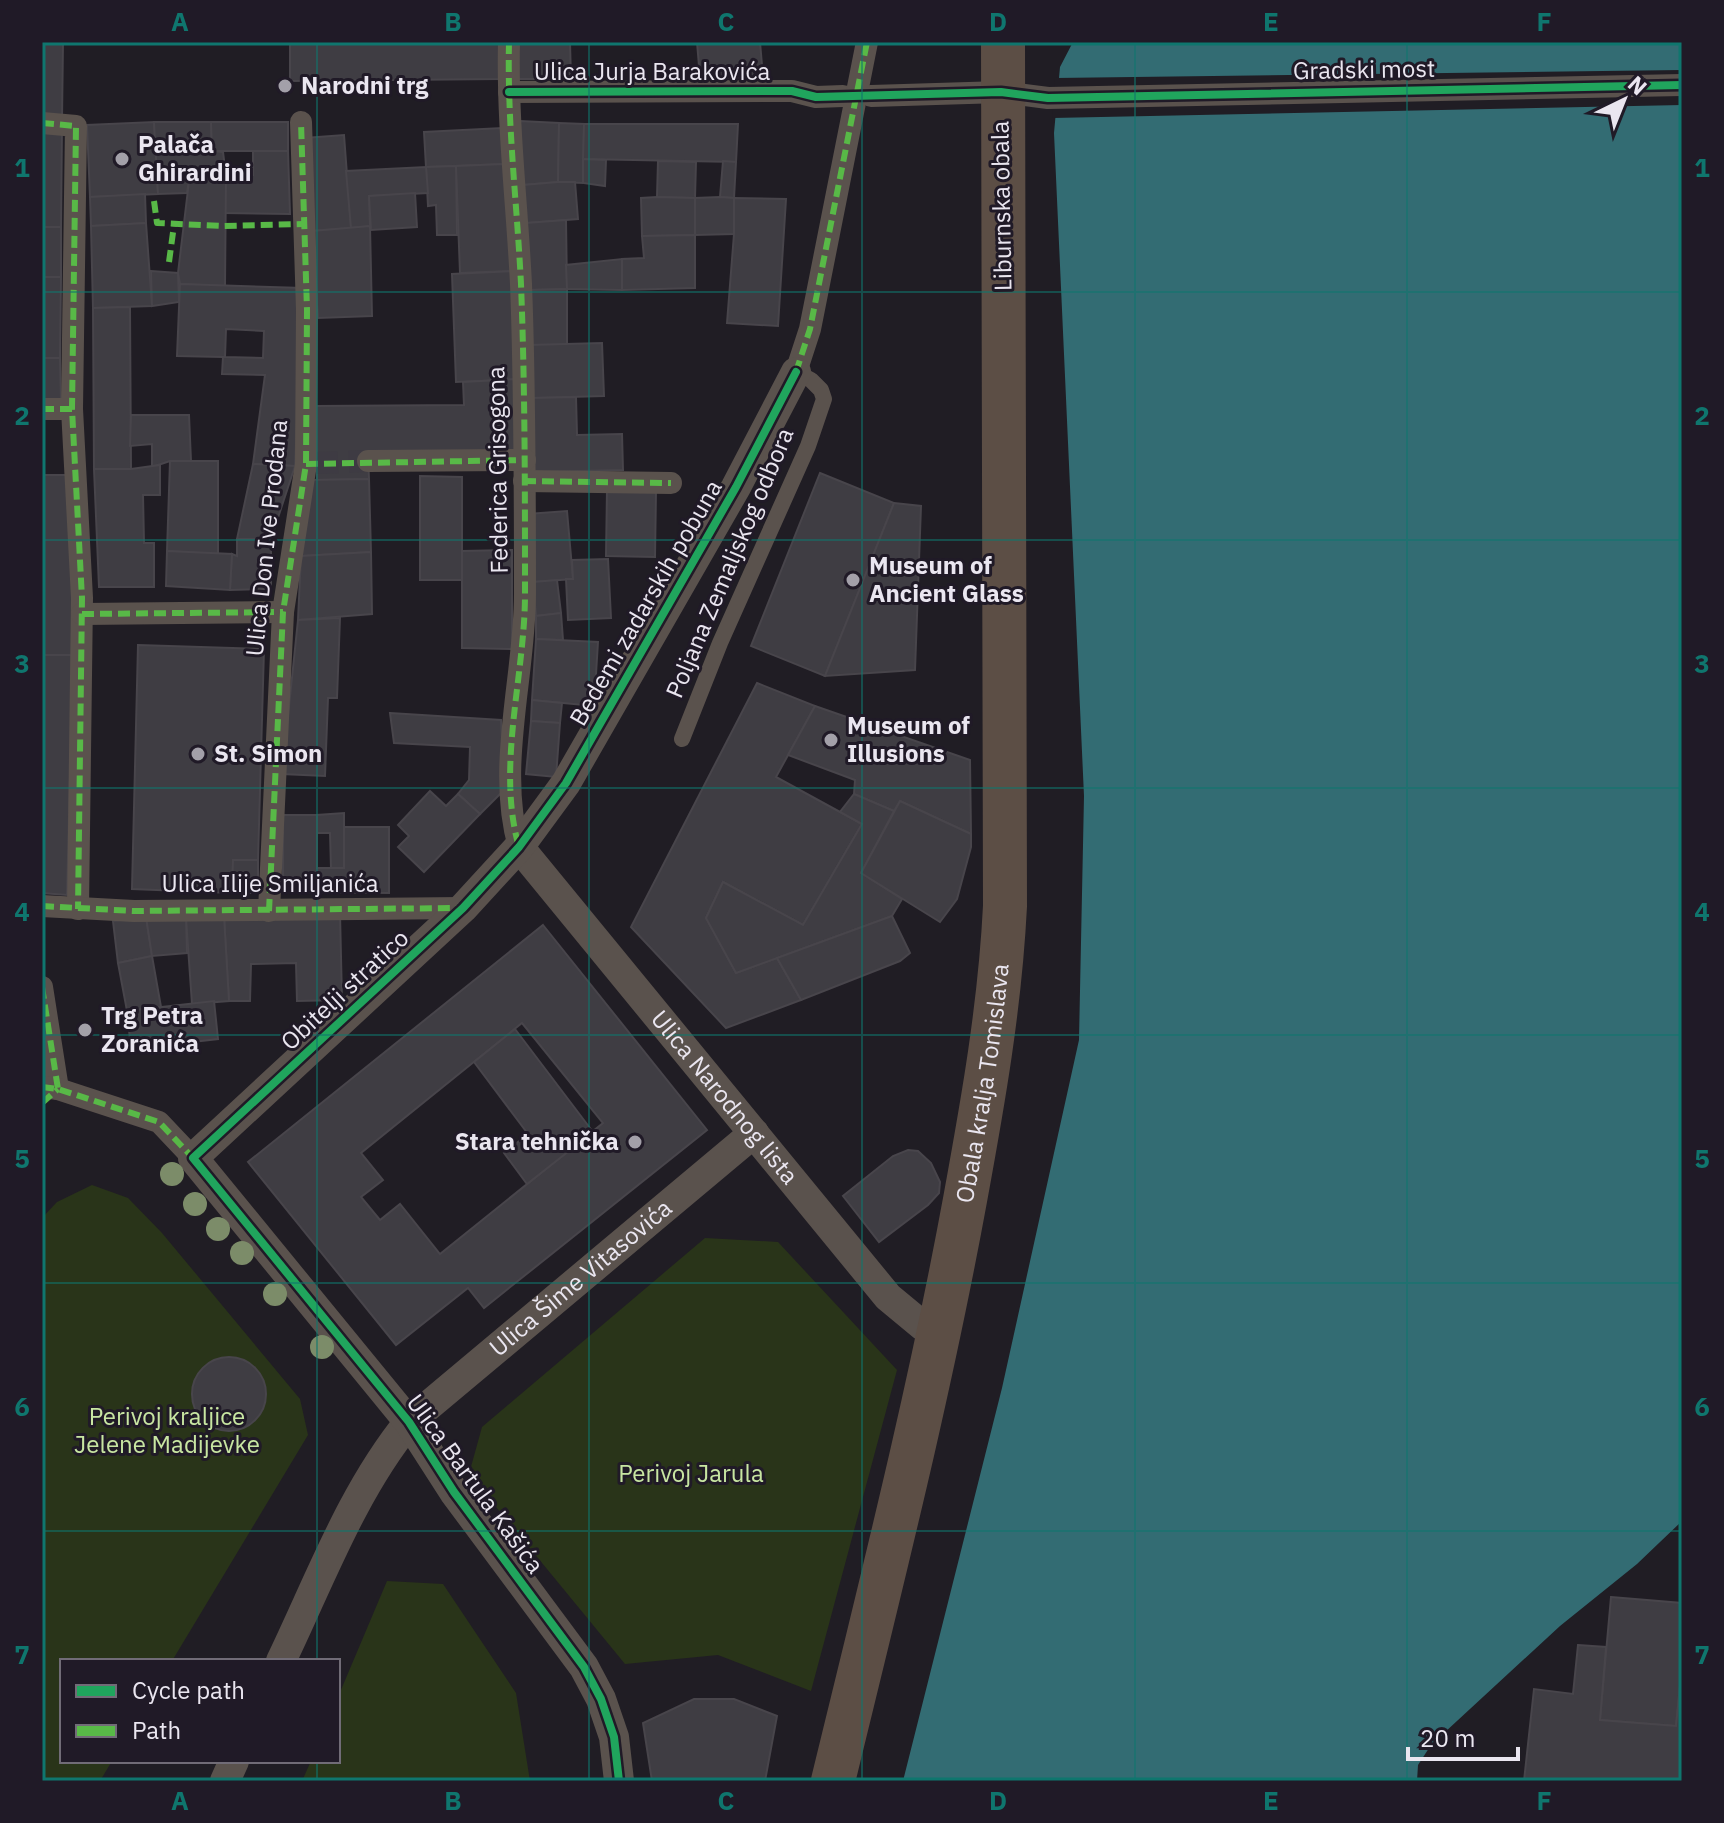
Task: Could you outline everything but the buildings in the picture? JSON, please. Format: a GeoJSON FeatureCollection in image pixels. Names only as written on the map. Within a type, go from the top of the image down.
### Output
{"type":"FeatureCollection","features":[{"type":"Feature","properties":{"kind":"main road","name":"Liburnska obala"},"geometry":{"type":"LineString","coordinates":[[1003,42],[1003,370]]}},
{"type":"Feature","properties":{"kind":"main road","name":"Obala kralja Tomislava"},"geometry":{"type":"LineString","coordinates":[[833,1781],[940,1334],[992,1050],[1002,977],[1005,906],[1003,370]]}},
{"type":"Feature","properties":{"kind":"street","name":"Federica Grisogona"},"geometry":{"type":"LineString","coordinates":[[509,42],[509,92],[521,283],[524,471],[525,598],[510,782],[512,824],[519,847]]}},
{"type":"Feature","properties":{"kind":"street","name":"Bedemi zadarskih pobuna"},"geometry":{"type":"LineString","coordinates":[[519,847],[566,783],[736,487],[796,372],[810,329],[867,42]]}},
{"type":"Feature","properties":{"kind":"street","name":"Gradski most"},"geometry":{"type":"LineString","coordinates":[[871,96],[1001,92],[1048,98],[1682,85]]}},
{"type":"Feature","properties":{"kind":"street","name":"Ulica Jurja Barakovića"},"geometry":{"type":"LineString","coordinates":[[509,92],[792,91],[816,97],[843,96]]}},
{"type":"Feature","properties":{"kind":"street","name":"Ulica Don Ive Prodana"},"geometry":{"type":"LineString","coordinates":[[269,911],[283,612],[311,464],[301,122]]}},
{"type":"Feature","properties":{"kind":"street"},"geometry":{"type":"LineString","coordinates":[[42,123],[76,126],[72,409],[82,606],[78,909]]}},
{"type":"Feature","properties":{"kind":"street"},"geometry":{"type":"LineString","coordinates":[[42,409],[72,409]]}},
{"type":"Feature","properties":{"kind":"street"},"geometry":{"type":"LineString","coordinates":[[368,461],[671,483]]}},
{"type":"Feature","properties":{"kind":"street"},"geometry":{"type":"LineString","coordinates":[[82,606],[283,612]]}},
{"type":"Feature","properties":{"kind":"street","name":"Ulica Narodnog lista"},"geometry":{"type":"LineString","coordinates":[[519,847],[888,1297],[923,1326],[940,1334]]}},
{"type":"Feature","properties":{"kind":"street","name":"Obitelji stratico"},"geometry":{"type":"LineString","coordinates":[[193,1158],[463,908],[519,847]]}},
{"type":"Feature","properties":{"kind":"street","name":"Ulica Ilije Smiljanića"},"geometry":{"type":"LineString","coordinates":[[42,906],[269,911],[463,908]]}},
{"type":"Feature","properties":{"kind":"street"},"geometry":{"type":"LineString","coordinates":[[42,987],[47,1093],[159,1122],[193,1158]]}},
{"type":"Feature","properties":{"kind":"street","name":"Ulica Šime Vitasovića"},"geometry":{"type":"LineString","coordinates":[[282,1659],[358,1500],[390,1445],[409,1422],[754,1133]]}},
{"type":"Feature","properties":{"kind":"street","name":"Ulica Bartula Kašića"},"geometry":{"type":"LineString","coordinates":[[193,1158],[409,1422],[454,1492],[584,1667],[601,1699],[614,1737],[619,1781]]}},
{"type":"Feature","properties":{"kind":"lane","name":"Poljana Zemaljskog odbora"},"geometry":{"type":"LineString","coordinates":[[682,739],[720,643],[808,446],[824,399],[821,390],[811,380],[796,372]]}},
{"type":"Feature","properties":{"kind":"green space","name":"Perivoj kraljice Jelene Madijevke"},"geometry":{"type":"Polygon","coordinates":[[[92,1185],[128,1198],[162,1233],[300,1399],[308,1435],[173,1659],[60,1659],[60,1763],[111,1763],[100,1781],[42,1781],[42,1218],[57,1202],[92,1185]]]}},
{"type":"Feature","properties":{"kind":"green space","name":"Perivoj Jarula"},"geometry":{"type":"Polygon","coordinates":[[[705,1238],[778,1242],[897,1370],[811,1691],[718,1655],[625,1664],[469,1474],[482,1427],[705,1238]]]}},
{"type":"Feature","properties":{"kind":"green space"},"geometry":{"type":"Polygon","coordinates":[[[387,1581],[443,1584],[516,1693],[530,1781],[302,1781],[310,1763],[340,1763],[340,1692],[387,1581]]]}},
{"type":"Feature","properties":{"kind":"water"},"geometry":{"type":"Polygon","coordinates":[[[1073,42],[1682,42],[1682,1521],[1637,1564],[1560,1626],[1431,1745],[1418,1765],[1417,1781],[903,1781],[1002,1388],[1079,1040],[1084,796],[1054,133],[1060,67],[1073,42]]]}},
{"type":"Feature","properties":{"kind":"pier"},"geometry":{"type":"Polygon","coordinates":[[[1682,70],[1682,105],[1052,118],[1055,78],[1682,70]]]}},
{"type":"Feature","properties":{"kind":"tunnel"},"geometry":{"type":"LineString","coordinates":[[316,463],[368,461]]}},
{"type":"Feature","properties":{"kind":"marked path"},"geometry":{"type":"LineString","coordinates":[[509,42],[509,103],[521,284],[524,400],[524,625],[513,721],[510,785],[519,847]]}},
{"type":"Feature","properties":{"kind":"marked path"},"geometry":{"type":"LineString","coordinates":[[796,372],[810,329],[867,42]]}},
{"type":"Feature","properties":{"kind":"marked path"},"geometry":{"type":"LineString","coordinates":[[269,911],[283,612],[306,464],[307,310],[301,122]]}},
{"type":"Feature","properties":{"kind":"marked path"},"geometry":{"type":"LineString","coordinates":[[42,123],[76,126],[72,409],[82,598],[78,909]]}},
{"type":"Feature","properties":{"kind":"marked path"},"geometry":{"type":"LineString","coordinates":[[154,201],[157,223],[224,226],[303,224]]}},
{"type":"Feature","properties":{"kind":"marked path"},"geometry":{"type":"LineString","coordinates":[[169,262],[174,225]]}},
{"type":"Feature","properties":{"kind":"marked path"},"geometry":{"type":"LineString","coordinates":[[42,409],[72,409]]}},
{"type":"Feature","properties":{"kind":"marked path"},"geometry":{"type":"LineString","coordinates":[[306,464],[525,460]]}},
{"type":"Feature","properties":{"kind":"marked path"},"geometry":{"type":"LineString","coordinates":[[524,481],[671,483]]}},
{"type":"Feature","properties":{"kind":"marked path"},"geometry":{"type":"LineString","coordinates":[[82,614],[283,612]]}},
{"type":"Feature","properties":{"kind":"marked path"},"geometry":{"type":"LineString","coordinates":[[42,906],[134,911],[463,908]]}},
{"type":"Feature","properties":{"kind":"marked path"},"geometry":{"type":"LineString","coordinates":[[42,987],[58,1089]]}},
{"type":"Feature","properties":{"kind":"marked path"},"geometry":{"type":"LineString","coordinates":[[42,1087],[58,1089],[159,1122],[193,1158]]}},
{"type":"Feature","properties":{"kind":"marked path"},"geometry":{"type":"LineString","coordinates":[[42,1103],[58,1089]]}},
{"type":"Feature","properties":{"kind":"cycle path"},"geometry":{"type":"LineString","coordinates":[[509,92],[792,91],[816,97],[1001,92],[1048,98],[1682,85]]}},
{"type":"Feature","properties":{"kind":"cycle path"},"geometry":{"type":"LineString","coordinates":[[619,1781],[614,1737],[601,1699],[584,1667],[454,1492],[409,1422],[193,1158],[463,908],[519,847],[566,783],[736,487],[796,372]]}},
{"type":"Feature","properties":{"kind":"place","name":"Narodni trg"},"geometry":{"type":"Point","coordinates":[285,86]}},
{"type":"Feature","properties":{"kind":"place","name":"Palača Ghirardini"},"geometry":{"type":"Point","coordinates":[122,159]}},
{"type":"Feature","properties":{"kind":"place","name":"Museum of Ancient Glass"},"geometry":{"type":"Point","coordinates":[853,580]}},
{"type":"Feature","properties":{"kind":"place","name":"Museum of Illusions"},"geometry":{"type":"Point","coordinates":[831,740]}},
{"type":"Feature","properties":{"kind":"place","name":"St. Simon"},"geometry":{"type":"Point","coordinates":[198,754]}},
{"type":"Feature","properties":{"kind":"place","name":"Trg Petra Zoranića"},"geometry":{"type":"Point","coordinates":[85,1030]}},
{"type":"Feature","properties":{"kind":"place","name":"Stara tehnička"},"geometry":{"type":"Point","coordinates":[635,1142]}}]}
